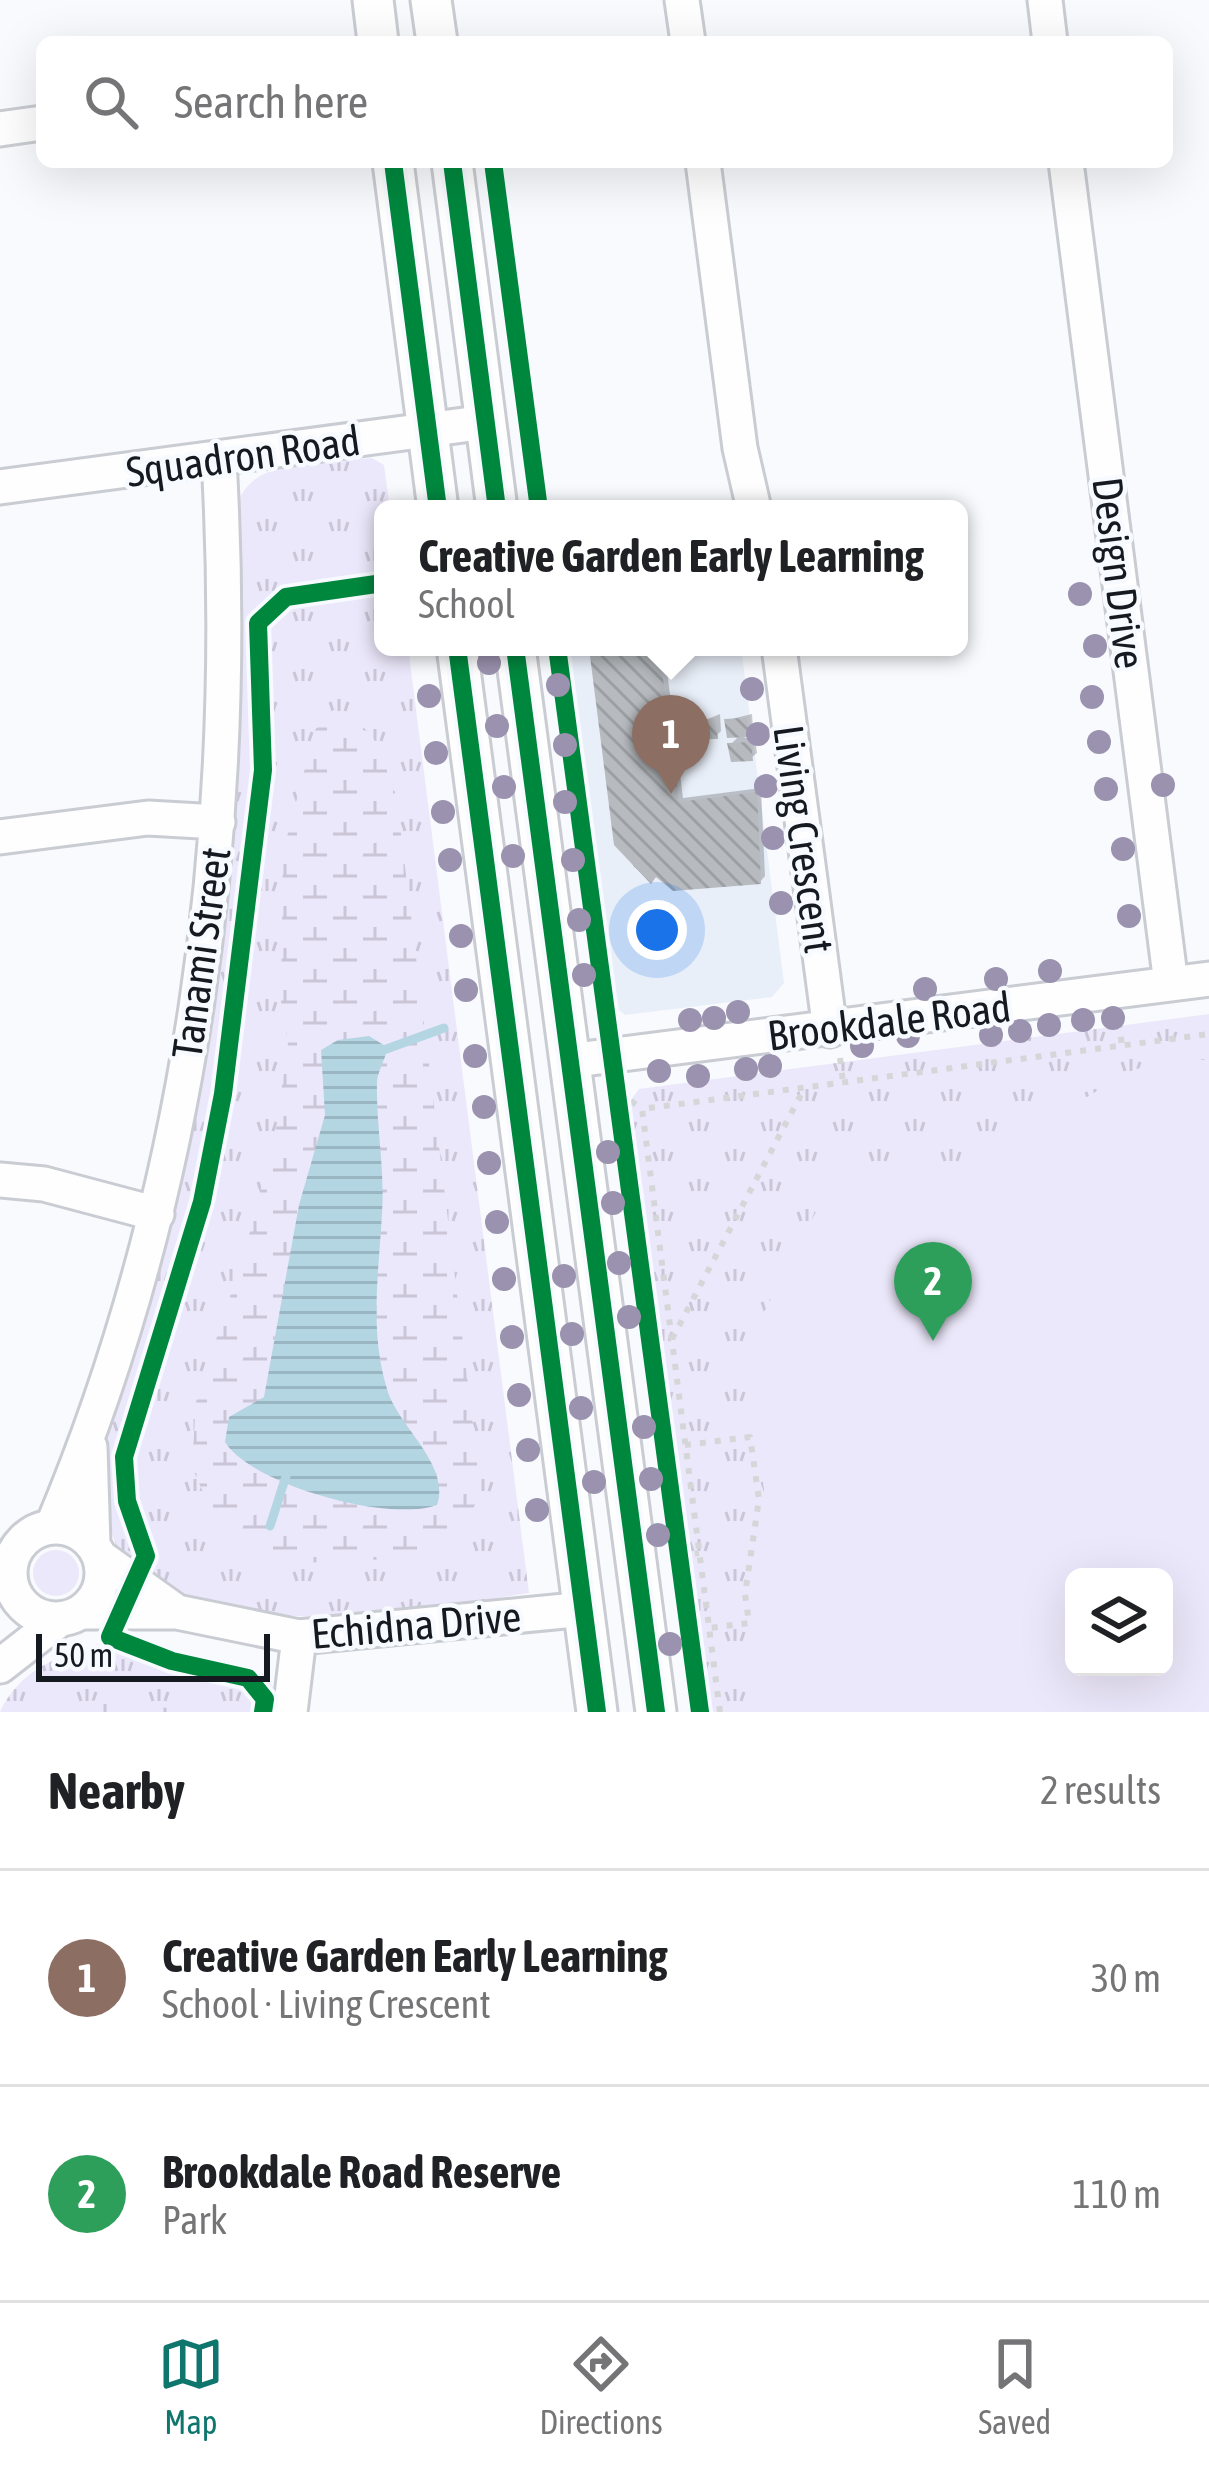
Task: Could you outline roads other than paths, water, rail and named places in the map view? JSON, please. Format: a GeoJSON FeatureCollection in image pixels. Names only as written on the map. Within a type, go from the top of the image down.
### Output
{"type":"FeatureCollection","features":[{"type":"Feature","properties":{"kind":"street"},"geometry":{"type":"LineString","coordinates":[[373,0],[377,36]]}},
{"type":"Feature","properties":{"kind":"street"},"geometry":{"type":"LineString","coordinates":[[431,0],[435,36]]}},
{"type":"Feature","properties":{"kind":"street"},"geometry":{"type":"LineString","coordinates":[[682,0],[687,36]]}},
{"type":"Feature","properties":{"kind":"street"},"geometry":{"type":"LineString","coordinates":[[1045,0],[1049,36]]}},
{"type":"Feature","properties":{"kind":"street"},"geometry":{"type":"LineString","coordinates":[[0,129],[36,124]]}},
{"type":"Feature","properties":{"kind":"street"},"geometry":{"type":"LineString","coordinates":[[394,168],[437,500]]}},
{"type":"Feature","properties":{"kind":"street"},"geometry":{"type":"LineString","coordinates":[[453,168],[496,500]]}},
{"type":"Feature","properties":{"kind":"street"},"geometry":{"type":"LineString","coordinates":[[704,168],[740,448],[752,500]]}},
{"type":"Feature","properties":{"kind":"street","name":"Design Drive"},"geometry":{"type":"LineString","coordinates":[[1067,168],[1171,984]]}},
{"type":"Feature","properties":{"kind":"street","name":"Squadron Road"},"geometry":{"type":"LineString","coordinates":[[0,487],[486,422]]}},
{"type":"Feature","properties":{"kind":"street","name":"Tanami Street"},"geometry":{"type":"LineString","coordinates":[[26,1532],[89,1433],[125,1333],[157,1214],[204,960],[226,670],[219,460]]}},
{"type":"Feature","properties":{"kind":"street"},"geometry":{"type":"LineString","coordinates":[[458,656],[597,1712]]}},
{"type":"Feature","properties":{"kind":"street"},"geometry":{"type":"LineString","coordinates":[[516,656],[656,1712]]}},
{"type":"Feature","properties":{"kind":"street","name":"Living Crescent"},"geometry":{"type":"LineString","coordinates":[[780,656],[835,1044]]}},
{"type":"Feature","properties":{"kind":"street"},"geometry":{"type":"LineString","coordinates":[[0,836],[148,818],[218,822]]}},
{"type":"Feature","properties":{"kind":"street","name":"Brookdale Road"},"geometry":{"type":"LineString","coordinates":[[568,1061],[614,1054],[835,1044],[1209,979]]}},
{"type":"Feature","properties":{"kind":"street"},"geometry":{"type":"LineString","coordinates":[[508,1027],[536,1053],[568,1061]]}},
{"type":"Feature","properties":{"kind":"street"},"geometry":{"type":"LineString","coordinates":[[0,1180],[88,1193],[157,1214]]}},
{"type":"Feature","properties":{"kind":"street","name":"Tanami Street"},"geometry":{"type":"LineString","coordinates":[[89,1433],[96,1551]]}},
{"type":"Feature","properties":{"kind":"street"},"geometry":{"type":"LineString","coordinates":[[0,1642],[9,1576],[26,1532],[68,1528],[96,1551],[101,1587],[71,1616],[0,1666]]}},
{"type":"Feature","properties":{"kind":"street","name":"Echidna Drive"},"geometry":{"type":"LineString","coordinates":[[96,1551],[177,1612]]}},
{"type":"Feature","properties":{"kind":"street"},"geometry":{"type":"LineString","coordinates":[[9,1576],[34,1613],[71,1616]]}},
{"type":"Feature","properties":{"kind":"street","name":"Echidna Drive"},"geometry":{"type":"LineString","coordinates":[[71,1616],[177,1612],[298,1637],[585,1609]]}},
{"type":"Feature","properties":{"kind":"street"},"geometry":{"type":"LineString","coordinates":[[290,1712],[298,1637]]}},
{"type":"Feature","properties":{"kind":"water"},"geometry":{"type":"Polygon","coordinates":[[[369,1036],[387,1047],[377,1082],[383,1197],[377,1323],[381,1367],[393,1403],[430,1460],[439,1490],[437,1505],[416,1509],[356,1504],[292,1486],[240,1458],[225,1442],[229,1417],[264,1397],[299,1205],[325,1115],[321,1050],[338,1040],[369,1036]]]}},
{"type":"Feature","properties":{"kind":"waterway"},"geometry":{"type":"LineString","coordinates":[[381,1051],[444,1028]]}},
{"type":"Feature","properties":{"kind":"waterway"},"geometry":{"type":"LineString","coordinates":[[270,1526],[287,1473]]}},
{"type":"Feature","properties":{"kind":"place","name":"Creative Garden Early Learning"},"geometry":{"type":"Point","coordinates":[671,794]}},
{"type":"Feature","properties":{"kind":"place","name":"Brookdale Road Reserve"},"geometry":{"type":"Point","coordinates":[933,1341]}}]}
